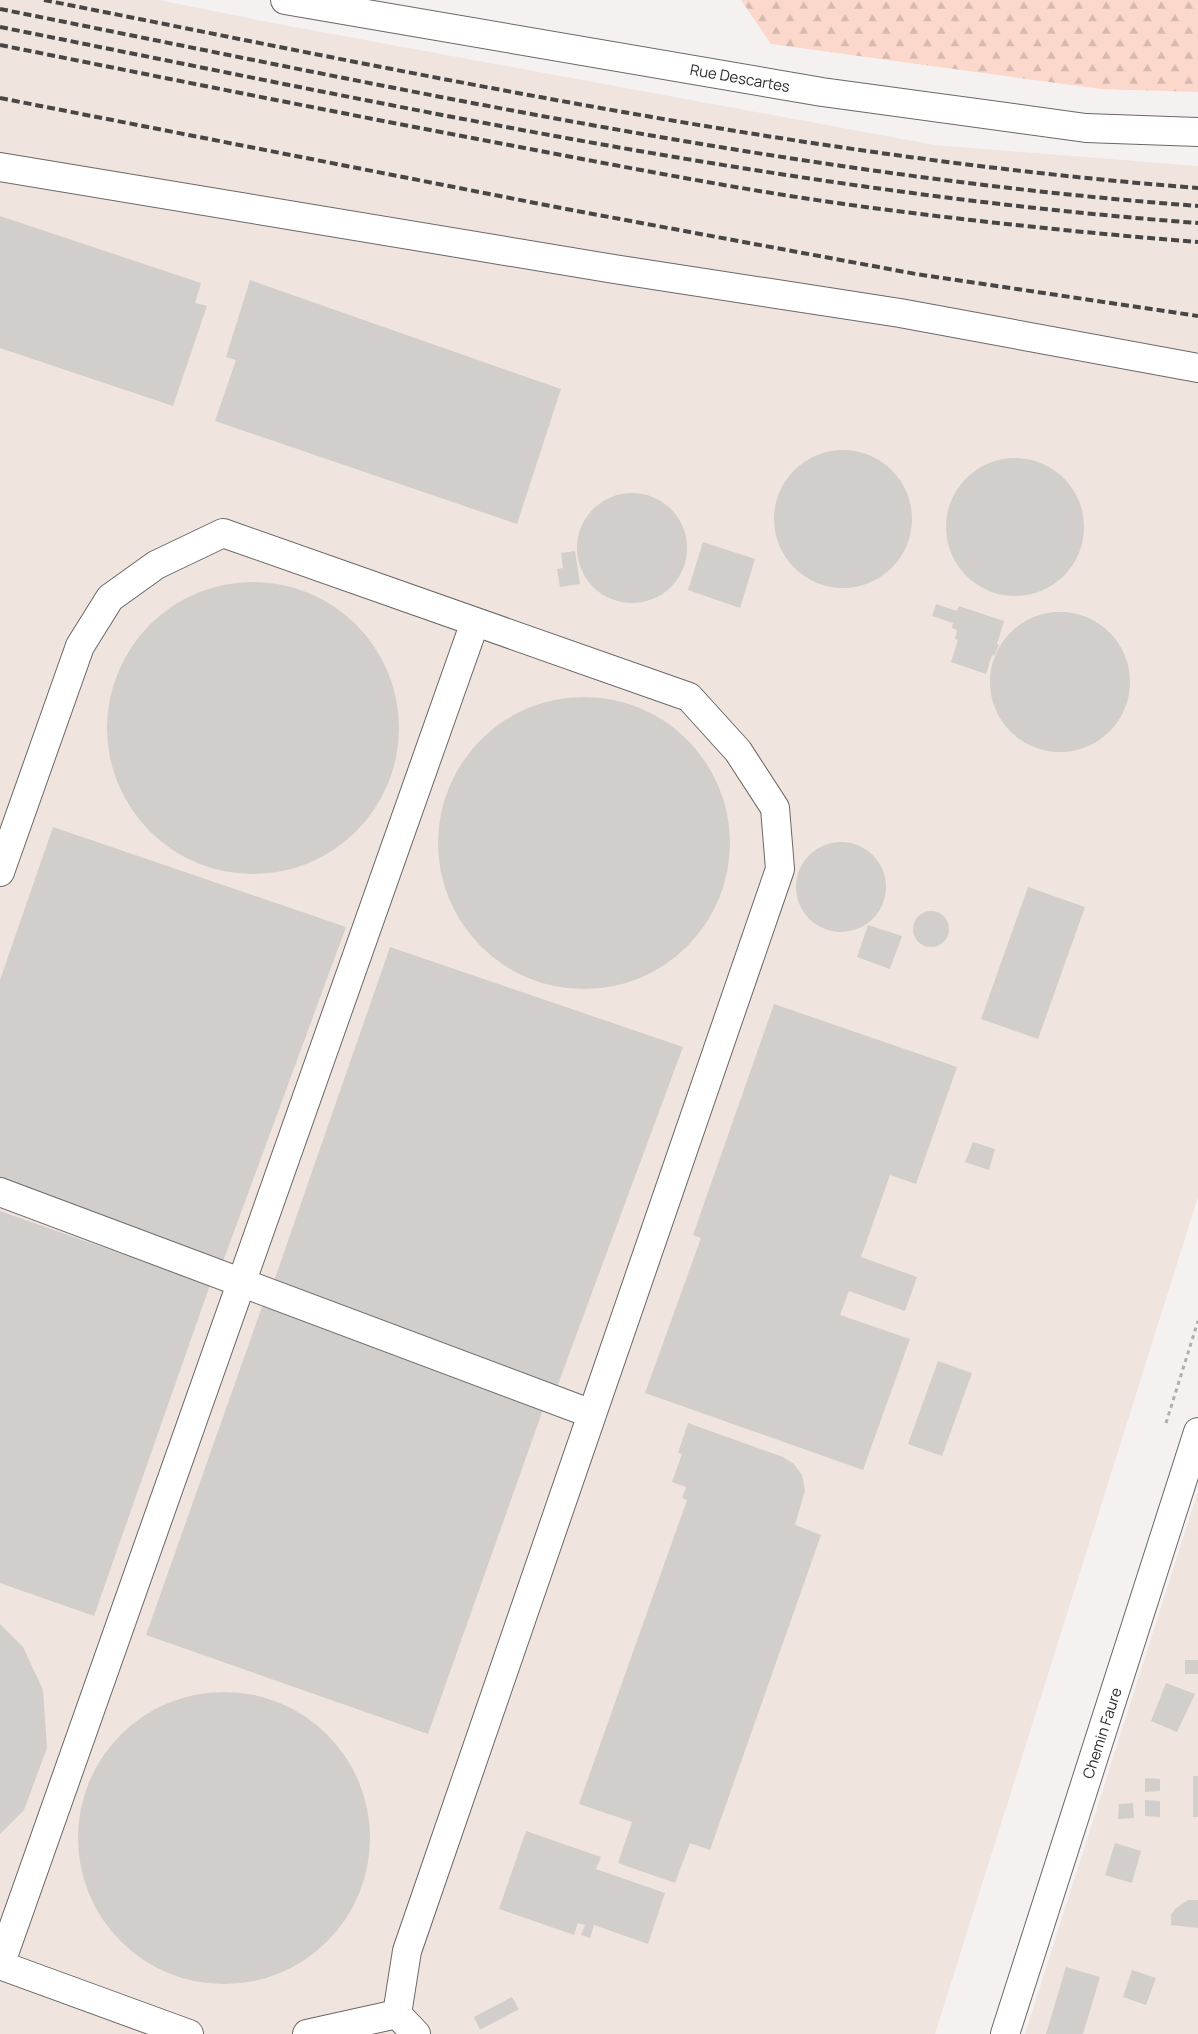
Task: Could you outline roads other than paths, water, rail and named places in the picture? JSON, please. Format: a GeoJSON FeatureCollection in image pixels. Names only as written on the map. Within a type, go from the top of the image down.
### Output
{"type":"FeatureCollection","features":[{"type":"Feature","properties":{"kind":"street","name":"Rue Descartes"},"geometry":{"type":"LineString","coordinates":[[285,0],[336,5],[822,92],[1086,128],[1198,132]]}},
{"type":"Feature","properties":{"kind":"street"},"geometry":{"type":"LineString","coordinates":[[0,167],[614,269],[900,313],[1198,368]]}},
{"type":"Feature","properties":{"kind":"street"},"geometry":{"type":"LineString","coordinates":[[0,872],[80,646],[110,598],[156,565],[223,533],[689,697],[738,751],[774,808],[780,869],[407,1952],[397,2014]]}},
{"type":"Feature","properties":{"kind":"street"},"geometry":{"type":"LineString","coordinates":[[189,2034],[0,1965],[475,622]]}},
{"type":"Feature","properties":{"kind":"street"},"geometry":{"type":"LineString","coordinates":[[0,1192],[592,1414]]}},
{"type":"Feature","properties":{"kind":"street","name":"Chemin Faure"},"geometry":{"type":"LineString","coordinates":[[1005,2034],[1198,1432]]}},
{"type":"Feature","properties":{"kind":"street"},"geometry":{"type":"LineString","coordinates":[[308,2034],[397,2014]]}},
{"type":"Feature","properties":{"kind":"street"},"geometry":{"type":"LineString","coordinates":[[397,2014],[416,2034]]}},
{"type":"Feature","properties":{"kind":"railway"},"geometry":{"type":"LineString","coordinates":[[44,0],[475,85],[763,135],[907,157],[1052,174],[1198,188]]}},
{"type":"Feature","properties":{"kind":"railway"},"geometry":{"type":"LineString","coordinates":[[0,9],[447,98],[596,126],[746,151],[896,174],[1047,192],[1198,206]]}},
{"type":"Feature","properties":{"kind":"railway"},"geometry":{"type":"LineString","coordinates":[[0,27],[447,116],[746,169],[896,191],[1047,209],[1198,223]]}},
{"type":"Feature","properties":{"kind":"railway"},"geometry":{"type":"LineString","coordinates":[[0,45],[445,133],[770,193],[985,222],[1198,242]]}},
{"type":"Feature","properties":{"kind":"railway"},"geometry":{"type":"LineString","coordinates":[[0,98],[566,209],[916,274],[1198,316]]}}]}
